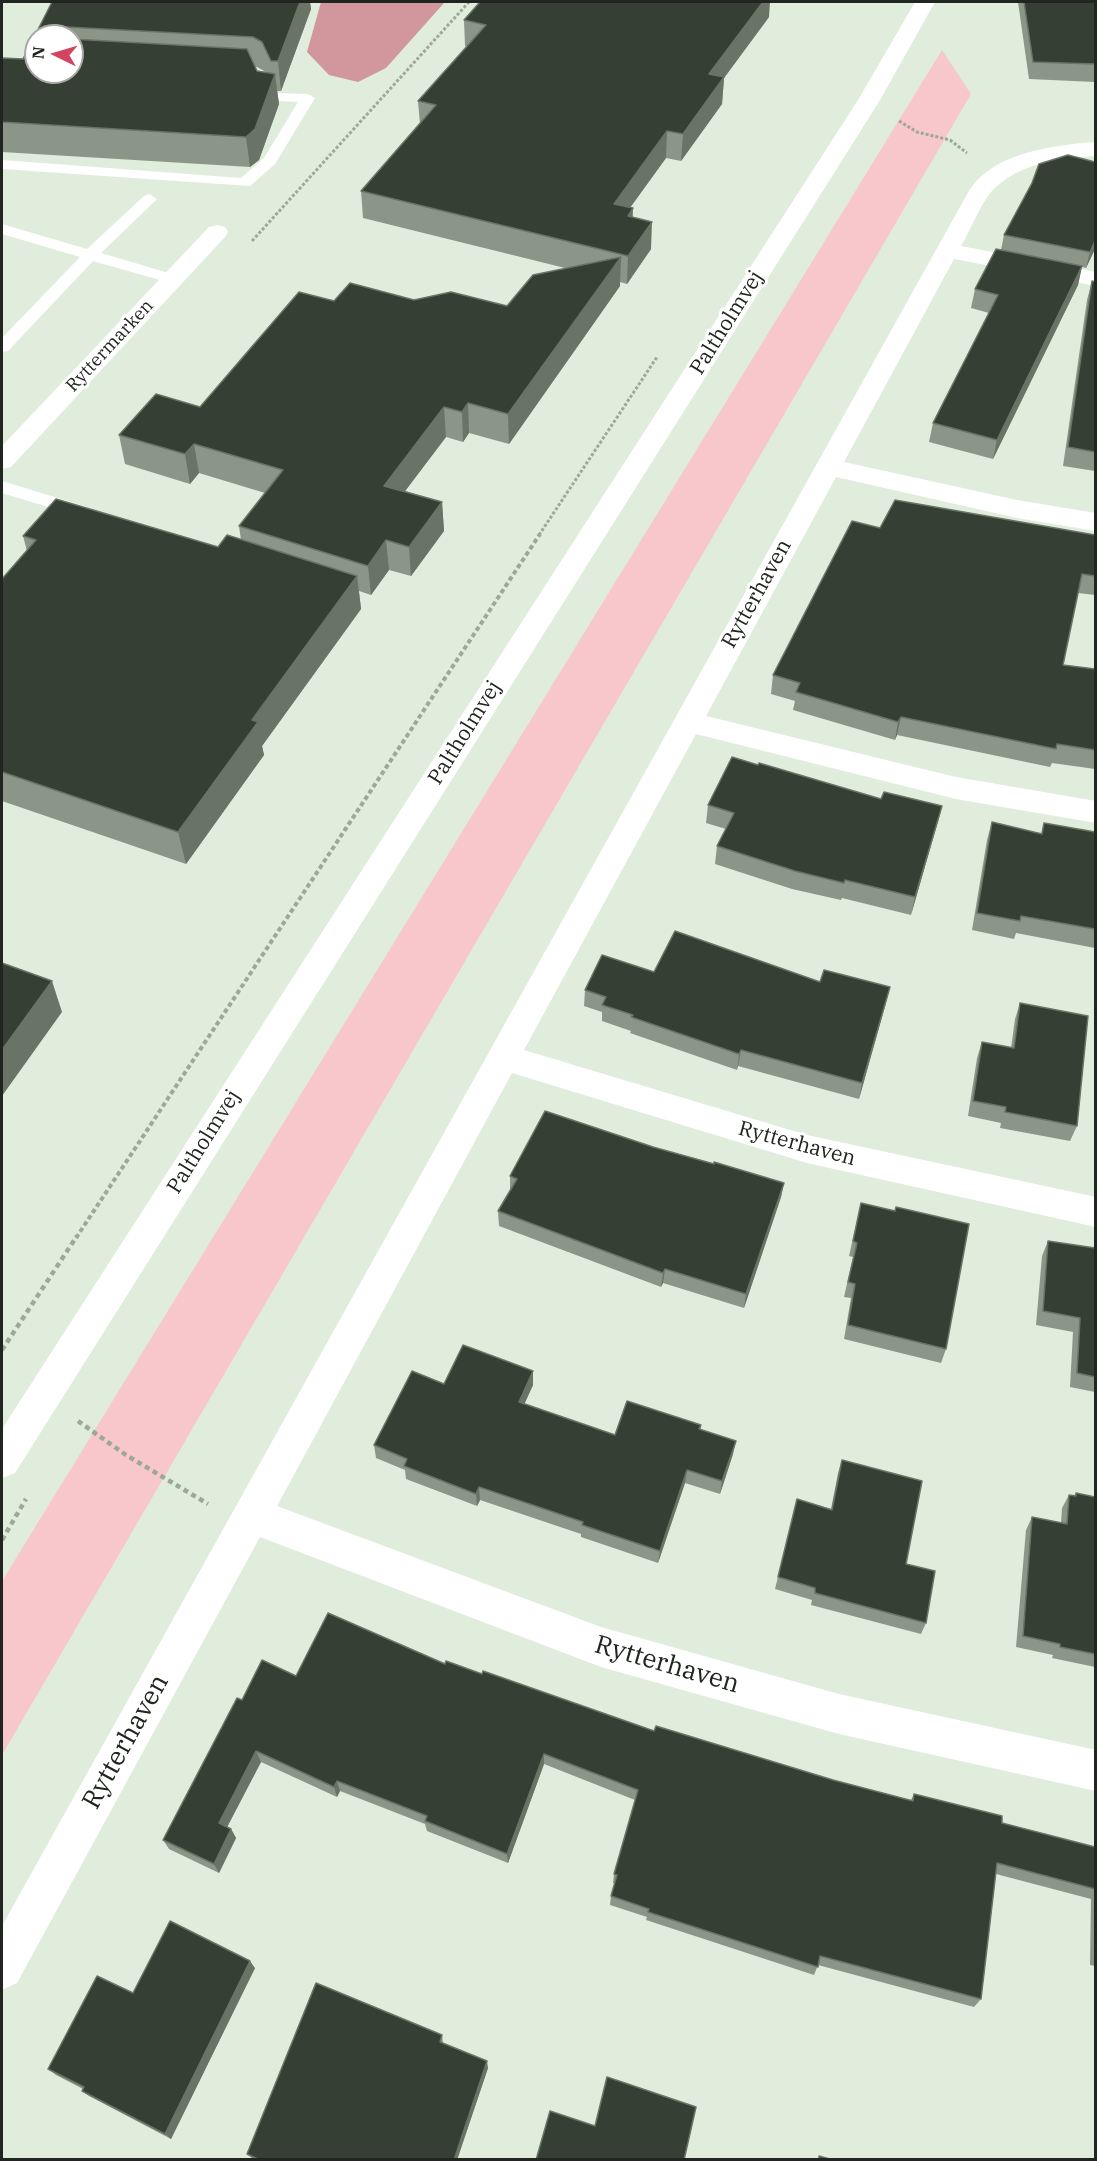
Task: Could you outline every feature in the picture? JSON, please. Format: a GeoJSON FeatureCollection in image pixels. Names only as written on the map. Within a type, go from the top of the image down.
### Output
{"type":"FeatureCollection","features":[{"type":"Feature","properties":{"kind":"street","name":"Paltholmvej"},"geometry":{"type":"LineString","coordinates":[[2,1461],[868,100],[925,2]]}},
{"type":"Feature","properties":{"kind":"street","name":"Rytterhaven"},"geometry":{"type":"LineString","coordinates":[[2,1968],[981,189],[1009,167],[1049,152],[1095,149]]}},
{"type":"Feature","properties":{"kind":"street","name":"Ryttermarken"},"geometry":{"type":"LineString","coordinates":[[2,461],[217,232]]}},
{"type":"Feature","properties":{"kind":"street"},"geometry":{"type":"LineString","coordinates":[[947,250],[1095,279]]}},
{"type":"Feature","properties":{"kind":"street"},"geometry":{"type":"LineString","coordinates":[[827,467],[1017,509],[1095,522]]}},
{"type":"Feature","properties":{"kind":"street"},"geometry":{"type":"LineString","coordinates":[[687,722],[956,788],[1095,812]]}},
{"type":"Feature","properties":{"kind":"street","name":"Rytterhaven"},"geometry":{"type":"LineString","coordinates":[[503,1057],[807,1149],[1095,1212]]}},
{"type":"Feature","properties":{"kind":"street","name":"Rytterhaven"},"geometry":{"type":"LineString","coordinates":[[248,1521],[600,1647],[839,1714],[1095,1771]]}},
{"type":"Feature","properties":{"kind":"lane"},"geometry":{"type":"LineString","coordinates":[[2,165],[245,183],[270,161],[308,98],[268,97],[256,73],[245,73]]}},
{"type":"Feature","properties":{"kind":"lane"},"geometry":{"type":"LineString","coordinates":[[2,347],[90,255],[149,199]]}},
{"type":"Feature","properties":{"kind":"lane"},"geometry":{"type":"LineString","coordinates":[[2,229],[172,279]]}},
{"type":"Feature","properties":{"kind":"lane"},"geometry":{"type":"LineString","coordinates":[[2,488],[98,516]]}},
{"type":"Feature","properties":{"kind":"path"},"geometry":{"type":"LineString","coordinates":[[868,100],[915,132],[938,136],[960,145],[990,181]]}},
{"type":"Feature","properties":{"kind":"path"},"geometry":{"type":"LineString","coordinates":[[2,1350],[663,348]]}},
{"type":"Feature","properties":{"kind":"path"},"geometry":{"type":"LineString","coordinates":[[43,1396],[126,1455],[248,1521]]}},
{"type":"Feature","properties":{"kind":"shaded area"},"geometry":{"type":"Polygon","coordinates":[[[321,2],[445,2],[386,68],[358,82],[329,75],[307,52],[321,2]]]}},
{"type":"Feature","properties":{"kind":"shaded area"},"geometry":{"type":"Polygon","coordinates":[[[942,50],[971,94],[2,1755],[2,1581],[942,50]]]}},
{"type":"Feature","properties":{"kind":"building"},"geometry":{"type":"Polygon","coordinates":[[[52,2],[300,2],[278,61],[271,61],[262,42],[253,37],[84,28],[84,24],[41,24],[52,2]]]}},
{"type":"Feature","properties":{"kind":"building"},"geometry":{"type":"Polygon","coordinates":[[[480,2],[763,2],[709,74],[724,77],[683,134],[667,131],[614,204],[633,208],[628,216],[652,222],[628,256],[361,191],[436,105],[418,101],[486,25],[464,20],[480,2]]]}},
{"type":"Feature","properties":{"kind":"building"},"geometry":{"type":"Polygon","coordinates":[[[1024,2],[1095,2],[1095,64],[1033,62],[1024,2]]]}},
{"type":"Feature","properties":{"kind":"building"},"geometry":{"type":"Polygon","coordinates":[[[84,40],[247,49],[257,71],[275,74],[255,129],[246,137],[2,122],[2,58],[23,59],[24,57],[24,84],[84,84],[84,40]]]}},
{"type":"Feature","properties":{"kind":"building"},"geometry":{"type":"Polygon","coordinates":[[[1068,155],[1095,162],[1095,241],[1090,252],[1004,235],[1032,183],[1039,164],[1068,155]]]}},
{"type":"Feature","properties":{"kind":"building"},"geometry":{"type":"Polygon","coordinates":[[[996,249],[1082,266],[997,440],[933,423],[998,295],[975,289],[996,249]]]}},
{"type":"Feature","properties":{"kind":"building"},"geometry":{"type":"Polygon","coordinates":[[[621,257],[508,414],[468,403],[462,412],[444,407],[384,486],[442,502],[409,547],[386,540],[368,566],[239,526],[283,470],[194,444],[185,454],[119,435],[156,394],[200,407],[299,292],[334,301],[350,283],[414,300],[451,292],[507,306],[533,275],[621,257]]]}},
{"type":"Feature","properties":{"kind":"building"},"geometry":{"type":"Polygon","coordinates":[[[1092,281],[1095,282],[1095,452],[1068,447],[1092,281]]]}},
{"type":"Feature","properties":{"kind":"building"},"geometry":{"type":"Polygon","coordinates":[[[56,499],[218,547],[227,535],[357,576],[252,720],[258,722],[178,832],[2,772],[2,579],[36,540],[23,536],[56,499]]]}},
{"type":"Feature","properties":{"kind":"building"},"geometry":{"type":"Polygon","coordinates":[[[895,500],[1095,535],[1095,576],[1082,574],[1063,665],[1095,669],[1095,750],[1057,744],[1056,749],[901,717],[898,722],[796,692],[800,683],[773,675],[852,521],[880,528],[895,500]]]}},
{"type":"Feature","properties":{"kind":"building"},"geometry":{"type":"Polygon","coordinates":[[[732,757],[881,799],[884,792],[942,806],[915,897],[795,871],[717,846],[734,813],[708,805],[732,757]]]}},
{"type":"Feature","properties":{"kind":"building"},"geometry":{"type":"Polygon","coordinates":[[[992,822],[1042,834],[1044,823],[1095,832],[1095,929],[1021,916],[1020,921],[977,913],[992,822]]]}},
{"type":"Feature","properties":{"kind":"building"},"geometry":{"type":"Polygon","coordinates":[[[675,931],[820,982],[824,970],[890,987],[862,1083],[741,1050],[739,1054],[602,1005],[606,997],[585,990],[602,955],[654,972],[675,931]]]}},
{"type":"Feature","properties":{"kind":"building"},"geometry":{"type":"Polygon","coordinates":[[[2,963],[52,981],[2,1050],[2,963]]]}},
{"type":"Feature","properties":{"kind":"building"},"geometry":{"type":"Polygon","coordinates":[[[1020,1003],[1088,1016],[1077,1126],[1005,1112],[1006,1107],[973,1101],[982,1042],[1014,1048],[1020,1003]]]}},
{"type":"Feature","properties":{"kind":"building"},"geometry":{"type":"Polygon","coordinates":[[[545,1111],[653,1147],[784,1183],[746,1294],[665,1269],[663,1273],[498,1211],[517,1179],[510,1176],[545,1111]]]}},
{"type":"Feature","properties":{"kind":"building"},"geometry":{"type":"Polygon","coordinates":[[[861,1203],[895,1211],[896,1207],[969,1224],[946,1349],[848,1325],[855,1284],[848,1282],[857,1243],[853,1241],[861,1203]]]}},
{"type":"Feature","properties":{"kind":"building"},"geometry":{"type":"Polygon","coordinates":[[[1048,1241],[1095,1248],[1095,1377],[1077,1373],[1080,1318],[1043,1311],[1048,1241]]]}},
{"type":"Feature","properties":{"kind":"building"},"geometry":{"type":"Polygon","coordinates":[[[463,1345],[533,1371],[519,1402],[615,1435],[627,1401],[701,1425],[699,1429],[736,1441],[722,1481],[687,1470],[660,1551],[479,1487],[476,1494],[404,1466],[407,1459],[374,1445],[412,1371],[444,1384],[463,1345]]]}},
{"type":"Feature","properties":{"kind":"building"},"geometry":{"type":"Polygon","coordinates":[[[842,1460],[922,1481],[906,1564],[935,1571],[926,1623],[815,1593],[815,1588],[778,1577],[797,1499],[832,1510],[842,1460]]]}},
{"type":"Feature","properties":{"kind":"building"},"geometry":{"type":"Polygon","coordinates":[[[1076,1493],[1095,1497],[1095,1654],[1023,1636],[1032,1517],[1067,1524],[1069,1495],[1076,1496],[1076,1493]]]}},
{"type":"Feature","properties":{"kind":"building"},"geometry":{"type":"Polygon","coordinates":[[[328,1613],[445,1664],[446,1661],[482,1674],[483,1671],[654,1731],[656,1726],[833,1780],[913,1801],[914,1794],[1002,1816],[1002,1823],[1095,1847],[1095,1889],[997,1863],[981,1999],[820,1956],[818,1967],[648,1912],[649,1909],[611,1896],[617,1875],[614,1874],[638,1790],[544,1754],[507,1854],[425,1821],[427,1816],[337,1781],[334,1787],[256,1751],[219,1823],[231,1829],[214,1864],[163,1840],[237,1698],[242,1700],[262,1660],[296,1676],[328,1613]]]}},
{"type":"Feature","properties":{"kind":"building"},"geometry":{"type":"Polygon","coordinates":[[[170,1921],[250,1961],[165,2134],[82,2091],[84,2087],[48,2069],[97,1976],[133,1993],[170,1921]]]}},
{"type":"Feature","properties":{"kind":"building"},"geometry":{"type":"Polygon","coordinates":[[[316,1983],[442,2035],[440,2042],[487,2061],[454,2160],[260,2160],[247,2154],[316,1983]]]}},
{"type":"Feature","properties":{"kind":"building"},"geometry":{"type":"Polygon","coordinates":[[[607,2077],[696,2107],[684,2160],[536,2160],[550,2111],[595,2126],[607,2077]]]}},
{"type":"Feature","properties":{"kind":"building"},"geometry":{"type":"Polygon","coordinates":[[[819,2156],[833,2160],[819,2160],[819,2156]]]}}]}
